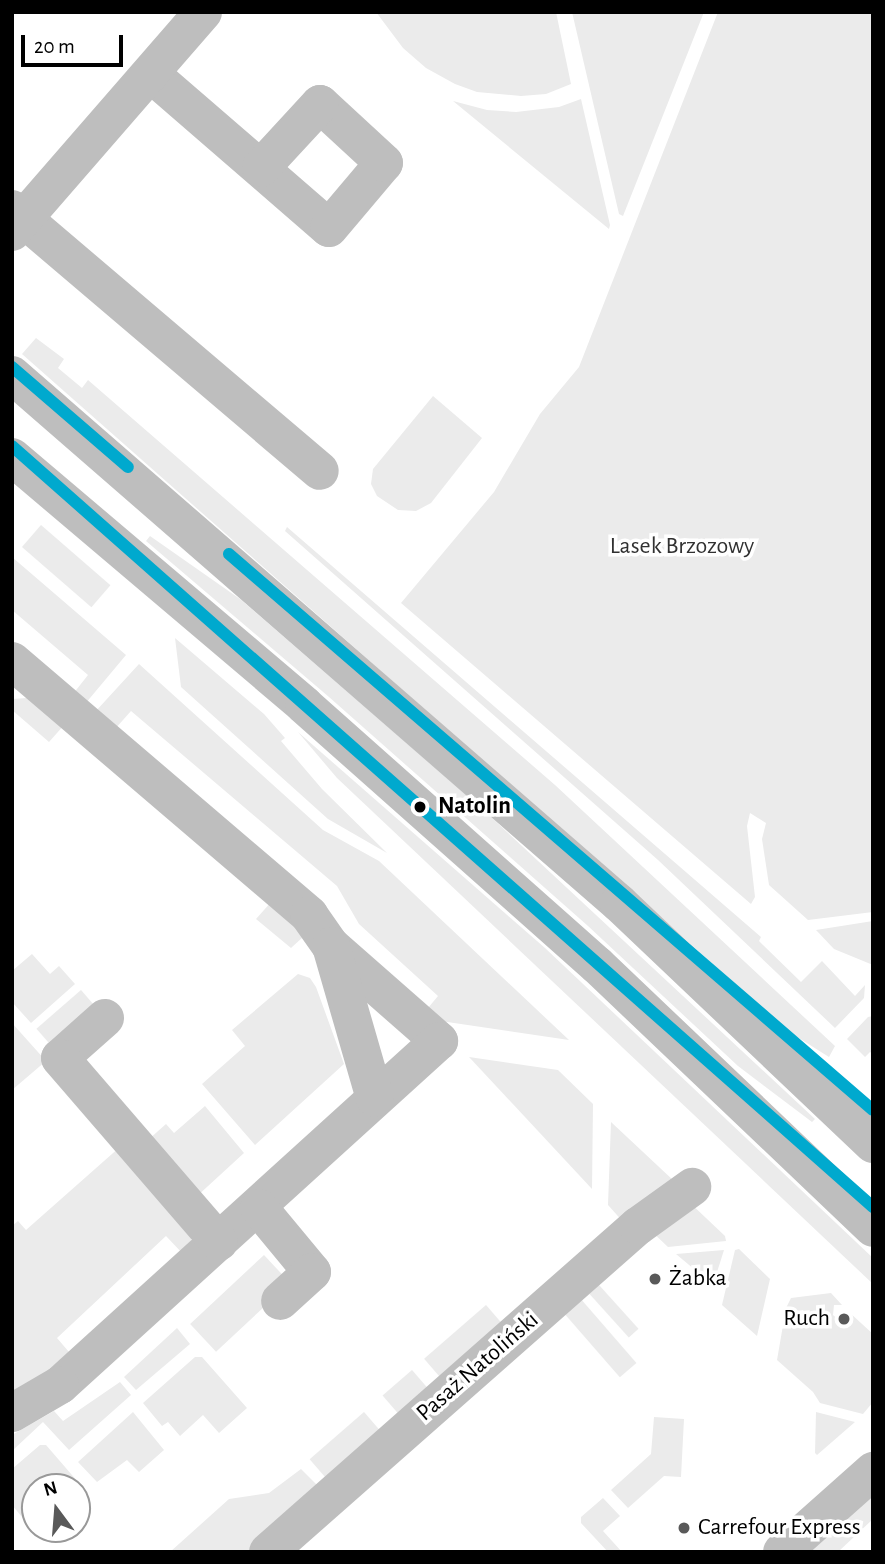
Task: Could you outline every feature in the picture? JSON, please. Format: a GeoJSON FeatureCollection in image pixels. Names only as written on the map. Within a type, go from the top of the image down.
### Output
{"type":"FeatureCollection","features":[{"type":"Feature","properties":{"kind":"street"},"geometry":{"type":"LineString","coordinates":[[203,12],[151,74],[16,220],[320,471]]}},
{"type":"Feature","properties":{"kind":"street"},"geometry":{"type":"LineString","coordinates":[[151,74],[261,168]]}},
{"type":"Feature","properties":{"kind":"street"},"geometry":{"type":"LineString","coordinates":[[12,375],[619,903],[873,1143]]}},
{"type":"Feature","properties":{"kind":"street"},"geometry":{"type":"LineString","coordinates":[[12,457],[304,705],[587,956],[873,1228]]}},
{"type":"Feature","properties":{"kind":"street"},"geometry":{"type":"LineString","coordinates":[[12,1413],[60,1385],[439,1041],[331,946],[309,915],[15,669]]}},
{"type":"Feature","properties":{"kind":"street"},"geometry":{"type":"LineString","coordinates":[[331,946],[375,1098]]}},
{"type":"Feature","properties":{"kind":"street"},"geometry":{"type":"LineString","coordinates":[[105,1018],[61,1058],[219,1242]]}},
{"type":"Feature","properties":{"kind":"street","name":"Pasaż Natoliński"},"geometry":{"type":"LineString","coordinates":[[268,1552],[638,1226],[692,1187]]}},
{"type":"Feature","properties":{"kind":"street"},"geometry":{"type":"LineString","coordinates":[[258,1208],[312,1272],[280,1301]]}},
{"type":"Feature","properties":{"kind":"street"},"geometry":{"type":"LineString","coordinates":[[782,1552],[873,1471]]}},
{"type":"Feature","properties":{"kind":"green space"},"geometry":{"type":"Polygon","coordinates":[[[376,12],[556,12],[571,84],[546,94],[521,96],[477,92],[455,84],[426,68],[403,48],[376,12]]]}},
{"type":"Feature","properties":{"kind":"green space"},"geometry":{"type":"Polygon","coordinates":[[[572,12],[704,12],[623,216],[619,214],[572,12]]]}},
{"type":"Feature","properties":{"kind":"green space","name":"Lasek Brzozowy"},"geometry":{"type":"Polygon","coordinates":[[[718,12],[873,12],[873,912],[808,920],[769,885],[762,839],[766,823],[750,813],[747,826],[755,897],[751,904],[401,603],[494,492],[540,414],[579,367],[718,12]]]}},
{"type":"Feature","properties":{"kind":"green space"},"geometry":{"type":"Polygon","coordinates":[[[581,99],[609,229],[453,101],[487,110],[516,112],[559,107],[581,99]]]}},
{"type":"Feature","properties":{"kind":"green space"},"geometry":{"type":"Polygon","coordinates":[[[36,338],[64,359],[58,368],[82,388],[88,380],[555,785],[835,1046],[829,1057],[791,1033],[22,354],[36,338]]]}},
{"type":"Feature","properties":{"kind":"green space"},"geometry":{"type":"Polygon","coordinates":[[[433,396],[482,438],[431,503],[416,511],[398,510],[377,496],[371,484],[373,469],[433,396]]]}},
{"type":"Feature","properties":{"kind":"green space"},"geometry":{"type":"Polygon","coordinates":[[[41,525],[110,585],[91,607],[22,547],[41,525]]]}},
{"type":"Feature","properties":{"kind":"green space"},"geometry":{"type":"Polygon","coordinates":[[[287,527],[761,937],[759,941],[801,982],[822,961],[855,996],[865,985],[864,998],[835,1028],[658,860],[285,531],[287,527]]]}},
{"type":"Feature","properties":{"kind":"green space"},"geometry":{"type":"Polygon","coordinates":[[[150,536],[240,599],[477,804],[815,1119],[812,1122],[738,1066],[588,926],[329,697],[146,541],[150,536]]]}},
{"type":"Feature","properties":{"kind":"green space"},"geometry":{"type":"Polygon","coordinates":[[[12,557],[126,655],[85,704],[73,694],[88,675],[12,610],[12,557]]]}},
{"type":"Feature","properties":{"kind":"green space"},"geometry":{"type":"Polygon","coordinates":[[[175,638],[264,714],[285,738],[281,741],[322,789],[387,853],[328,819],[181,687],[175,638]]]}},
{"type":"Feature","properties":{"kind":"green space"},"geometry":{"type":"Polygon","coordinates":[[[139,664],[323,830],[379,861],[569,1040],[427,1019],[423,1014],[438,996],[359,924],[337,886],[131,711],[115,729],[95,712],[139,664]]]}},
{"type":"Feature","properties":{"kind":"green space"},"geometry":{"type":"Polygon","coordinates":[[[27,698],[65,724],[49,742],[12,710],[12,699],[27,698]]]}},
{"type":"Feature","properties":{"kind":"green space"},"geometry":{"type":"Polygon","coordinates":[[[298,732],[545,948],[873,1258],[873,1284],[337,778],[298,732]]]}},
{"type":"Feature","properties":{"kind":"green space"},"geometry":{"type":"Polygon","coordinates":[[[272,901],[303,937],[291,948],[256,919],[272,901]]]}},
{"type":"Feature","properties":{"kind":"green space"},"geometry":{"type":"Polygon","coordinates":[[[873,921],[873,965],[834,949],[816,930],[873,921]]]}},
{"type":"Feature","properties":{"kind":"green space"},"geometry":{"type":"Polygon","coordinates":[[[32,954],[50,974],[59,966],[75,984],[31,1023],[12,1002],[12,971],[32,954]]]}},
{"type":"Feature","properties":{"kind":"green space"},"geometry":{"type":"Polygon","coordinates":[[[298,974],[310,978],[316,987],[344,1064],[255,1145],[202,1084],[245,1046],[232,1030],[298,974]]]}},
{"type":"Feature","properties":{"kind":"green space"},"geometry":{"type":"Polygon","coordinates":[[[81,990],[100,1012],[55,1051],[36,1029],[81,990]]]}},
{"type":"Feature","properties":{"kind":"green space"},"geometry":{"type":"Polygon","coordinates":[[[873,1016],[873,1054],[870,1052],[865,1057],[847,1039],[868,1017],[873,1016]]]}},
{"type":"Feature","properties":{"kind":"green space"},"geometry":{"type":"Polygon","coordinates":[[[12,1023],[46,1061],[12,1090],[12,1023]]]}},
{"type":"Feature","properties":{"kind":"green space"},"geometry":{"type":"Polygon","coordinates":[[[469,1057],[558,1070],[593,1104],[592,1189],[469,1057]]]}},
{"type":"Feature","properties":{"kind":"green space"},"geometry":{"type":"Polygon","coordinates":[[[205,1106],[244,1153],[195,1198],[148,1140],[166,1124],[174,1133],[205,1106]]]}},
{"type":"Feature","properties":{"kind":"green space"},"geometry":{"type":"Polygon","coordinates":[[[611,1122],[674,1181],[625,1224],[608,1205],[611,1122]]]}},
{"type":"Feature","properties":{"kind":"green space"},"geometry":{"type":"Polygon","coordinates":[[[121,1146],[185,1218],[192,1242],[183,1254],[166,1236],[57,1338],[69,1352],[12,1401],[12,1226],[18,1221],[26,1230],[121,1146]]]}},
{"type":"Feature","properties":{"kind":"green space"},"geometry":{"type":"Polygon","coordinates":[[[687,1200],[725,1236],[726,1241],[668,1247],[648,1228],[687,1200]]]}},
{"type":"Feature","properties":{"kind":"green space"},"geometry":{"type":"Polygon","coordinates":[[[739,1249],[770,1279],[757,1336],[722,1305],[735,1250],[739,1249]]]}},
{"type":"Feature","properties":{"kind":"green space"},"geometry":{"type":"Polygon","coordinates":[[[724,1250],[713,1285],[676,1254],[724,1250]]]}},
{"type":"Feature","properties":{"kind":"green space"},"geometry":{"type":"Polygon","coordinates":[[[264,1255],[290,1283],[216,1352],[190,1324],[264,1255]]]}},
{"type":"Feature","properties":{"kind":"green space"},"geometry":{"type":"Polygon","coordinates":[[[599,1285],[638,1329],[629,1338],[589,1294],[599,1285]]]}},
{"type":"Feature","properties":{"kind":"green space"},"geometry":{"type":"Polygon","coordinates":[[[831,1293],[842,1305],[834,1305],[833,1315],[843,1324],[850,1324],[850,1313],[873,1334],[873,1402],[863,1414],[820,1403],[813,1392],[777,1360],[786,1308],[791,1298],[831,1293]]]}},
{"type":"Feature","properties":{"kind":"green space"},"geometry":{"type":"Polygon","coordinates":[[[580,1298],[636,1363],[620,1377],[563,1312],[580,1298]]]}},
{"type":"Feature","properties":{"kind":"green space"},"geometry":{"type":"Polygon","coordinates":[[[486,1305],[506,1328],[444,1381],[424,1359],[486,1305]]]}},
{"type":"Feature","properties":{"kind":"green space"},"geometry":{"type":"Polygon","coordinates":[[[177,1328],[190,1344],[136,1390],[124,1377],[177,1328]]]}},
{"type":"Feature","properties":{"kind":"green space"},"geometry":{"type":"Polygon","coordinates":[[[195,1357],[202,1357],[247,1408],[219,1433],[203,1415],[180,1436],[168,1422],[162,1426],[143,1403],[195,1357]]]}},
{"type":"Feature","properties":{"kind":"green space"},"geometry":{"type":"Polygon","coordinates":[[[412,1370],[432,1393],[402,1418],[383,1396],[412,1370]]]}},
{"type":"Feature","properties":{"kind":"green space"},"geometry":{"type":"Polygon","coordinates":[[[120,1382],[131,1395],[69,1450],[43,1422],[12,1451],[12,1435],[54,1411],[63,1421],[120,1382]]]}},
{"type":"Feature","properties":{"kind":"green space"},"geometry":{"type":"Polygon","coordinates":[[[133,1412],[164,1450],[139,1472],[127,1460],[97,1482],[78,1462],[133,1412]]]}},
{"type":"Feature","properties":{"kind":"green space"},"geometry":{"type":"Polygon","coordinates":[[[364,1412],[385,1436],[331,1483],[310,1459],[364,1412]]]}},
{"type":"Feature","properties":{"kind":"green space"},"geometry":{"type":"Polygon","coordinates":[[[816,1412],[855,1422],[817,1455],[815,1453],[816,1412]]]}},
{"type":"Feature","properties":{"kind":"green space"},"geometry":{"type":"Polygon","coordinates":[[[654,1417],[684,1419],[681,1477],[664,1476],[628,1508],[611,1490],[651,1454],[654,1417]]]}},
{"type":"Feature","properties":{"kind":"green space"},"geometry":{"type":"Polygon","coordinates":[[[40,1445],[46,1445],[70,1473],[21,1473],[21,1516],[12,1505],[12,1469],[40,1445]]]}},
{"type":"Feature","properties":{"kind":"green space"},"geometry":{"type":"Polygon","coordinates":[[[301,1469],[322,1490],[252,1552],[170,1552],[229,1499],[269,1493],[301,1469]]]}},
{"type":"Feature","properties":{"kind":"green space"},"geometry":{"type":"Polygon","coordinates":[[[873,1494],[873,1519],[838,1552],[807,1552],[873,1494]]]}},
{"type":"Feature","properties":{"kind":"green space"},"geometry":{"type":"Polygon","coordinates":[[[603,1498],[620,1516],[603,1531],[622,1552],[608,1552],[581,1523],[581,1517],[603,1498]]]}},
{"type":"Feature","properties":{"kind":"transit line"},"geometry":{"type":"LineString","coordinates":[[12,367],[128,467]]}},
{"type":"Feature","properties":{"kind":"transit line"},"geometry":{"type":"LineString","coordinates":[[12,446],[873,1207]]}},
{"type":"Feature","properties":{"kind":"transit line"},"geometry":{"type":"LineString","coordinates":[[229,554],[873,1110]]}},
{"type":"Feature","properties":{"kind":"place","name":"Natolin"},"geometry":{"type":"Point","coordinates":[420,807]}},
{"type":"Feature","properties":{"kind":"place","name":"Żabka"},"geometry":{"type":"Point","coordinates":[655,1279]}},
{"type":"Feature","properties":{"kind":"place","name":"Ruch"},"geometry":{"type":"Point","coordinates":[844,1319]}},
{"type":"Feature","properties":{"kind":"place","name":"Carrefour Express"},"geometry":{"type":"Point","coordinates":[684,1528]}}]}
